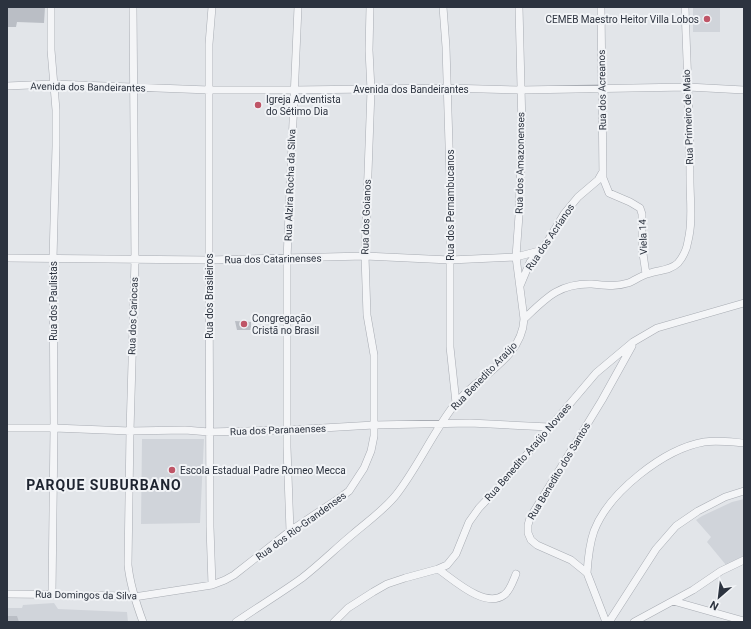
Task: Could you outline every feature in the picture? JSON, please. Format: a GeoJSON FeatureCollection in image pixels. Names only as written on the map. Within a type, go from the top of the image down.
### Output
{"type":"FeatureCollection","features":[{"type":"Feature","properties":{"kind":"street","name":"Rua dos Paulistas"},"geometry":{"type":"LineString","coordinates":[[51,7],[51,50],[56,110],[53,259],[54,428],[52,594]]}},
{"type":"Feature","properties":{"kind":"street","name":"Rua dos Cariocas"},"geometry":{"type":"LineString","coordinates":[[133,7],[135,88],[135,260],[128,565],[134,597],[143,622]]}},
{"type":"Feature","properties":{"kind":"street","name":"Rua dos Brasileiros"},"geometry":{"type":"LineString","coordinates":[[212,7],[209,44],[209,432],[212,585]]}},
{"type":"Feature","properties":{"kind":"street","name":"Rua Alzira Rocha da Silva"},"geometry":{"type":"LineString","coordinates":[[290,531],[287,447],[287,259],[298,7]]}},
{"type":"Feature","properties":{"kind":"street","name":"Rua dos Goianos"},"geometry":{"type":"LineString","coordinates":[[370,7],[369,50],[371,90],[365,256],[367,315],[374,355],[374,425]]}},
{"type":"Feature","properties":{"kind":"street","name":"Rua dos Pernambucanos"},"geometry":{"type":"LineString","coordinates":[[443,7],[446,47],[450,177],[450,347],[456,402]]}},
{"type":"Feature","properties":{"kind":"street","name":"Rua dos Amazonenses"},"geometry":{"type":"LineString","coordinates":[[519,7],[521,90],[520,215],[516,257],[524,319]]}},
{"type":"Feature","properties":{"kind":"street","name":"Rua dos Acreanos"},"geometry":{"type":"LineString","coordinates":[[601,7],[602,173]]}},
{"type":"Feature","properties":{"kind":"street","name":"Rua Primeiro de Maio"},"geometry":{"type":"LineString","coordinates":[[646,274],[667,269],[679,262],[689,240],[690,161],[685,7]]}},
{"type":"Feature","properties":{"kind":"street","name":"Avenida dos Bandeirantes"},"geometry":{"type":"LineString","coordinates":[[7,86],[53,84],[209,90],[371,90],[447,88],[521,90],[688,87],[744,90]]}},
{"type":"Feature","properties":{"kind":"street","name":"Rua dos Acrianos"},"geometry":{"type":"LineString","coordinates":[[520,288],[527,268],[546,244],[571,204],[598,180],[602,173]]}},
{"type":"Feature","properties":{"kind":"street","name":"Viela 14"},"geometry":{"type":"LineString","coordinates":[[602,173],[604,184],[609,193],[640,208],[642,214],[642,247],[646,274]]}},
{"type":"Feature","properties":{"kind":"street","name":"Rua dos Catarinenses"},"geometry":{"type":"LineString","coordinates":[[7,258],[209,260],[365,256],[450,260],[516,257],[539,251]]}},
{"type":"Feature","properties":{"kind":"street"},"geometry":{"type":"LineString","coordinates":[[524,319],[551,295],[569,285],[618,285],[628,283],[646,274]]}},
{"type":"Feature","properties":{"kind":"street","name":"Rua Benedito Araújo Novaes"},"geometry":{"type":"LineString","coordinates":[[334,622],[352,606],[387,584],[438,570],[447,565],[460,548],[469,522],[479,508],[500,486],[596,373],[633,342],[657,328],[744,303]]}},
{"type":"Feature","properties":{"kind":"street","name":"Rua Benedito Araújo"},"geometry":{"type":"LineString","coordinates":[[236,622],[303,577],[387,504],[398,492],[456,402],[488,374],[513,349],[522,335],[524,329],[524,319]]}},
{"type":"Feature","properties":{"kind":"street","name":"Rua Benedito dos Santos"},"geometry":{"type":"LineString","coordinates":[[608,622],[587,573],[571,560],[537,545],[531,540],[528,533],[528,525],[530,518],[602,400],[633,342]]}},
{"type":"Feature","properties":{"kind":"street","name":"Rua dos Paranaenses"},"geometry":{"type":"LineString","coordinates":[[7,428],[130,431],[185,430],[209,432],[288,430],[374,425],[477,423],[550,427]]}},
{"type":"Feature","properties":{"kind":"street","name":"Rua dos Rio-Grandenses"},"geometry":{"type":"LineString","coordinates":[[212,585],[225,580],[242,569],[290,531],[349,491],[358,479],[369,457],[374,436],[374,425]]}},
{"type":"Feature","properties":{"kind":"street"},"geometry":{"type":"LineString","coordinates":[[587,573],[589,548],[594,530],[600,518],[616,496],[634,480],[671,454],[690,446],[706,442],[744,443]]}},
{"type":"Feature","properties":{"kind":"street"},"geometry":{"type":"LineString","coordinates":[[608,622],[656,549],[676,526],[698,511],[725,497],[744,491]]}},
{"type":"Feature","properties":{"kind":"street"},"geometry":{"type":"LineString","coordinates":[[634,622],[673,601],[721,571],[744,560]]}},
{"type":"Feature","properties":{"kind":"street"},"geometry":{"type":"LineString","coordinates":[[438,570],[473,593],[483,598],[490,599],[504,595],[509,589],[516,574]]}},
{"type":"Feature","properties":{"kind":"street","name":"Rua Domingos da Silva"},"geometry":{"type":"LineString","coordinates":[[7,594],[134,597],[212,585]]}},
{"type":"Feature","properties":{"kind":"street"},"geometry":{"type":"LineString","coordinates":[[673,601],[744,621]]}},
{"type":"Feature","properties":{"kind":"shaded area","name":"CEMEB Maestro Heitor Villa Lobos"},"geometry":{"type":"Polygon","coordinates":[[[693,7],[720,7],[720,32],[693,32],[693,7]]]}},
{"type":"Feature","properties":{"kind":"shaded area","name":"Escola Estadual Padre Romeo Mecca"},"geometry":{"type":"Polygon","coordinates":[[[142,439],[204,439],[200,523],[141,524],[142,439]]]}},
{"type":"Feature","properties":{"kind":"shaded area"},"geometry":{"type":"Polygon","coordinates":[[[744,499],[744,556],[726,565],[707,542],[711,537],[696,520],[732,502],[744,499]]]}},
{"type":"Feature","properties":{"kind":"shaded area"},"geometry":{"type":"Polygon","coordinates":[[[54,603],[58,609],[127,612],[128,622],[7,622],[7,608],[22,608],[23,605],[54,603]]]}},
{"type":"Feature","properties":{"kind":"building"},"geometry":{"type":"Polygon","coordinates":[[[7,7],[45,7],[44,23],[17,22],[16,27],[7,27],[7,7]]]}},
{"type":"Feature","properties":{"kind":"building","name":"Congregação Cristã no Brasil"},"geometry":{"type":"Polygon","coordinates":[[[235,321],[251,322],[251,330],[237,330],[235,321]]]}},
{"type":"Feature","properties":{"kind":"building"},"geometry":{"type":"Polygon","coordinates":[[[7,616],[17,616],[19,622],[7,622],[7,616]]]}},
{"type":"Feature","properties":{"kind":"place","name":"CEMEB Maestro Heitor Villa Lobos"},"geometry":{"type":"Point","coordinates":[707,19]}},
{"type":"Feature","properties":{"kind":"place","name":"Igreja Adventista do Sétimo Dia"},"geometry":{"type":"Point","coordinates":[258,105]}},
{"type":"Feature","properties":{"kind":"place","name":"Congregação Cristã no Brasil"},"geometry":{"type":"Point","coordinates":[244,324]}},
{"type":"Feature","properties":{"kind":"place","name":"Escola Estadual Padre Romeo Mecca"},"geometry":{"type":"Point","coordinates":[172,470]}},
{"type":"Feature","properties":{"kind":"district","name":"PARQUE SUBURBANO"},"geometry":{"type":"Point","coordinates":[104,485]}}]}
